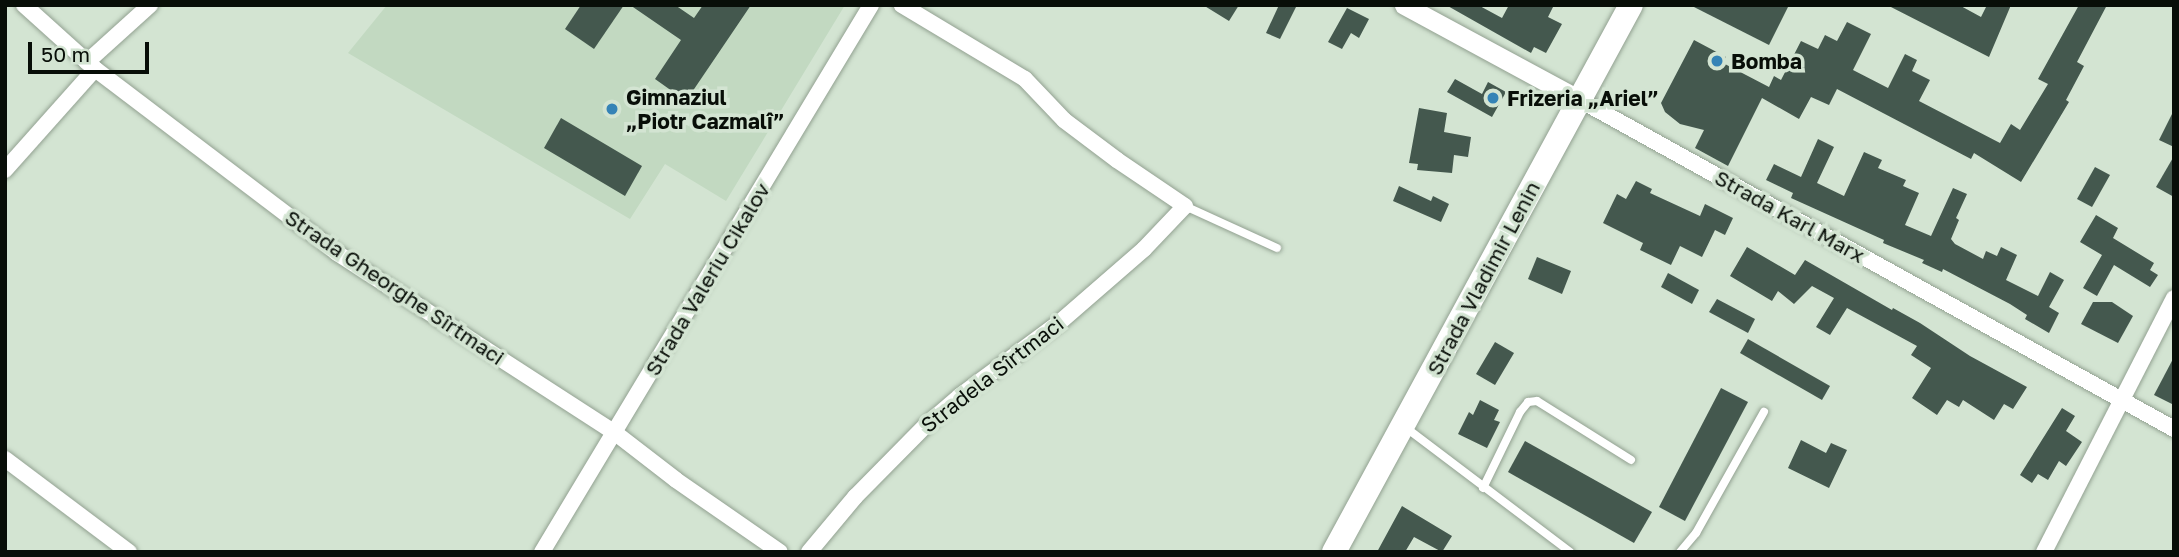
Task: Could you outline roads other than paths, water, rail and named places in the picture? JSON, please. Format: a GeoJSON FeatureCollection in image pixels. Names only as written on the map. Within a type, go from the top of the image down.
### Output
{"type":"FeatureCollection","features":[{"type":"Feature","properties":{"kind":"main road","name":"Strada Vladimir Lenin"},"geometry":{"type":"LineString","coordinates":[[1334,552],[1632,5]]}},
{"type":"Feature","properties":{"kind":"street","name":"Strada Gheorghe Sîrtmaci"},"geometry":{"type":"LineString","coordinates":[[24,5],[91,66],[337,253],[614,432],[676,480],[780,552]]}},
{"type":"Feature","properties":{"kind":"street"},"geometry":{"type":"LineString","coordinates":[[5,170],[91,66],[150,5]]}},
{"type":"Feature","properties":{"kind":"street","name":"Strada Valeriu Cikalov"},"geometry":{"type":"LineString","coordinates":[[542,552],[871,5]]}},
{"type":"Feature","properties":{"kind":"street"},"geometry":{"type":"LineString","coordinates":[[902,5],[1025,79],[1065,120],[1117,160],[1185,206]]}},
{"type":"Feature","properties":{"kind":"street","name":"Strada Karl Marx"},"geometry":{"type":"LineString","coordinates":[[1404,5],[2174,429]]}},
{"type":"Feature","properties":{"kind":"street","name":"Stradela Sîrtmaci"},"geometry":{"type":"LineString","coordinates":[[809,552],[855,497],[925,426],[960,396],[1060,321],[1144,249],[1185,206]]}},
{"type":"Feature","properties":{"kind":"street"},"geometry":{"type":"LineString","coordinates":[[2043,552],[2174,298]]}},
{"type":"Feature","properties":{"kind":"street"},"geometry":{"type":"LineString","coordinates":[[5,459],[129,552]]}},
{"type":"Feature","properties":{"kind":"lane"},"geometry":{"type":"LineString","coordinates":[[1185,206],[1277,248]]}},
{"type":"Feature","properties":{"kind":"lane"},"geometry":{"type":"LineString","coordinates":[[1483,488],[1520,412],[1528,402],[1537,401],[1631,460]]}},
{"type":"Feature","properties":{"kind":"lane"},"geometry":{"type":"LineString","coordinates":[[1681,552],[1696,533],[1764,412]]}},
{"type":"Feature","properties":{"kind":"lane"},"geometry":{"type":"LineString","coordinates":[[1403,426],[1570,552]]}},
{"type":"Feature","properties":{"kind":"place","name":"Bomba"},"geometry":{"type":"Point","coordinates":[1717,61]}},
{"type":"Feature","properties":{"kind":"place","name":"Frizeria „Ariel”"},"geometry":{"type":"Point","coordinates":[1493,98]}},
{"type":"Feature","properties":{"kind":"place","name":"Gimnaziul „Piotr Cazmalî”"},"geometry":{"type":"Point","coordinates":[612,109]}}]}
